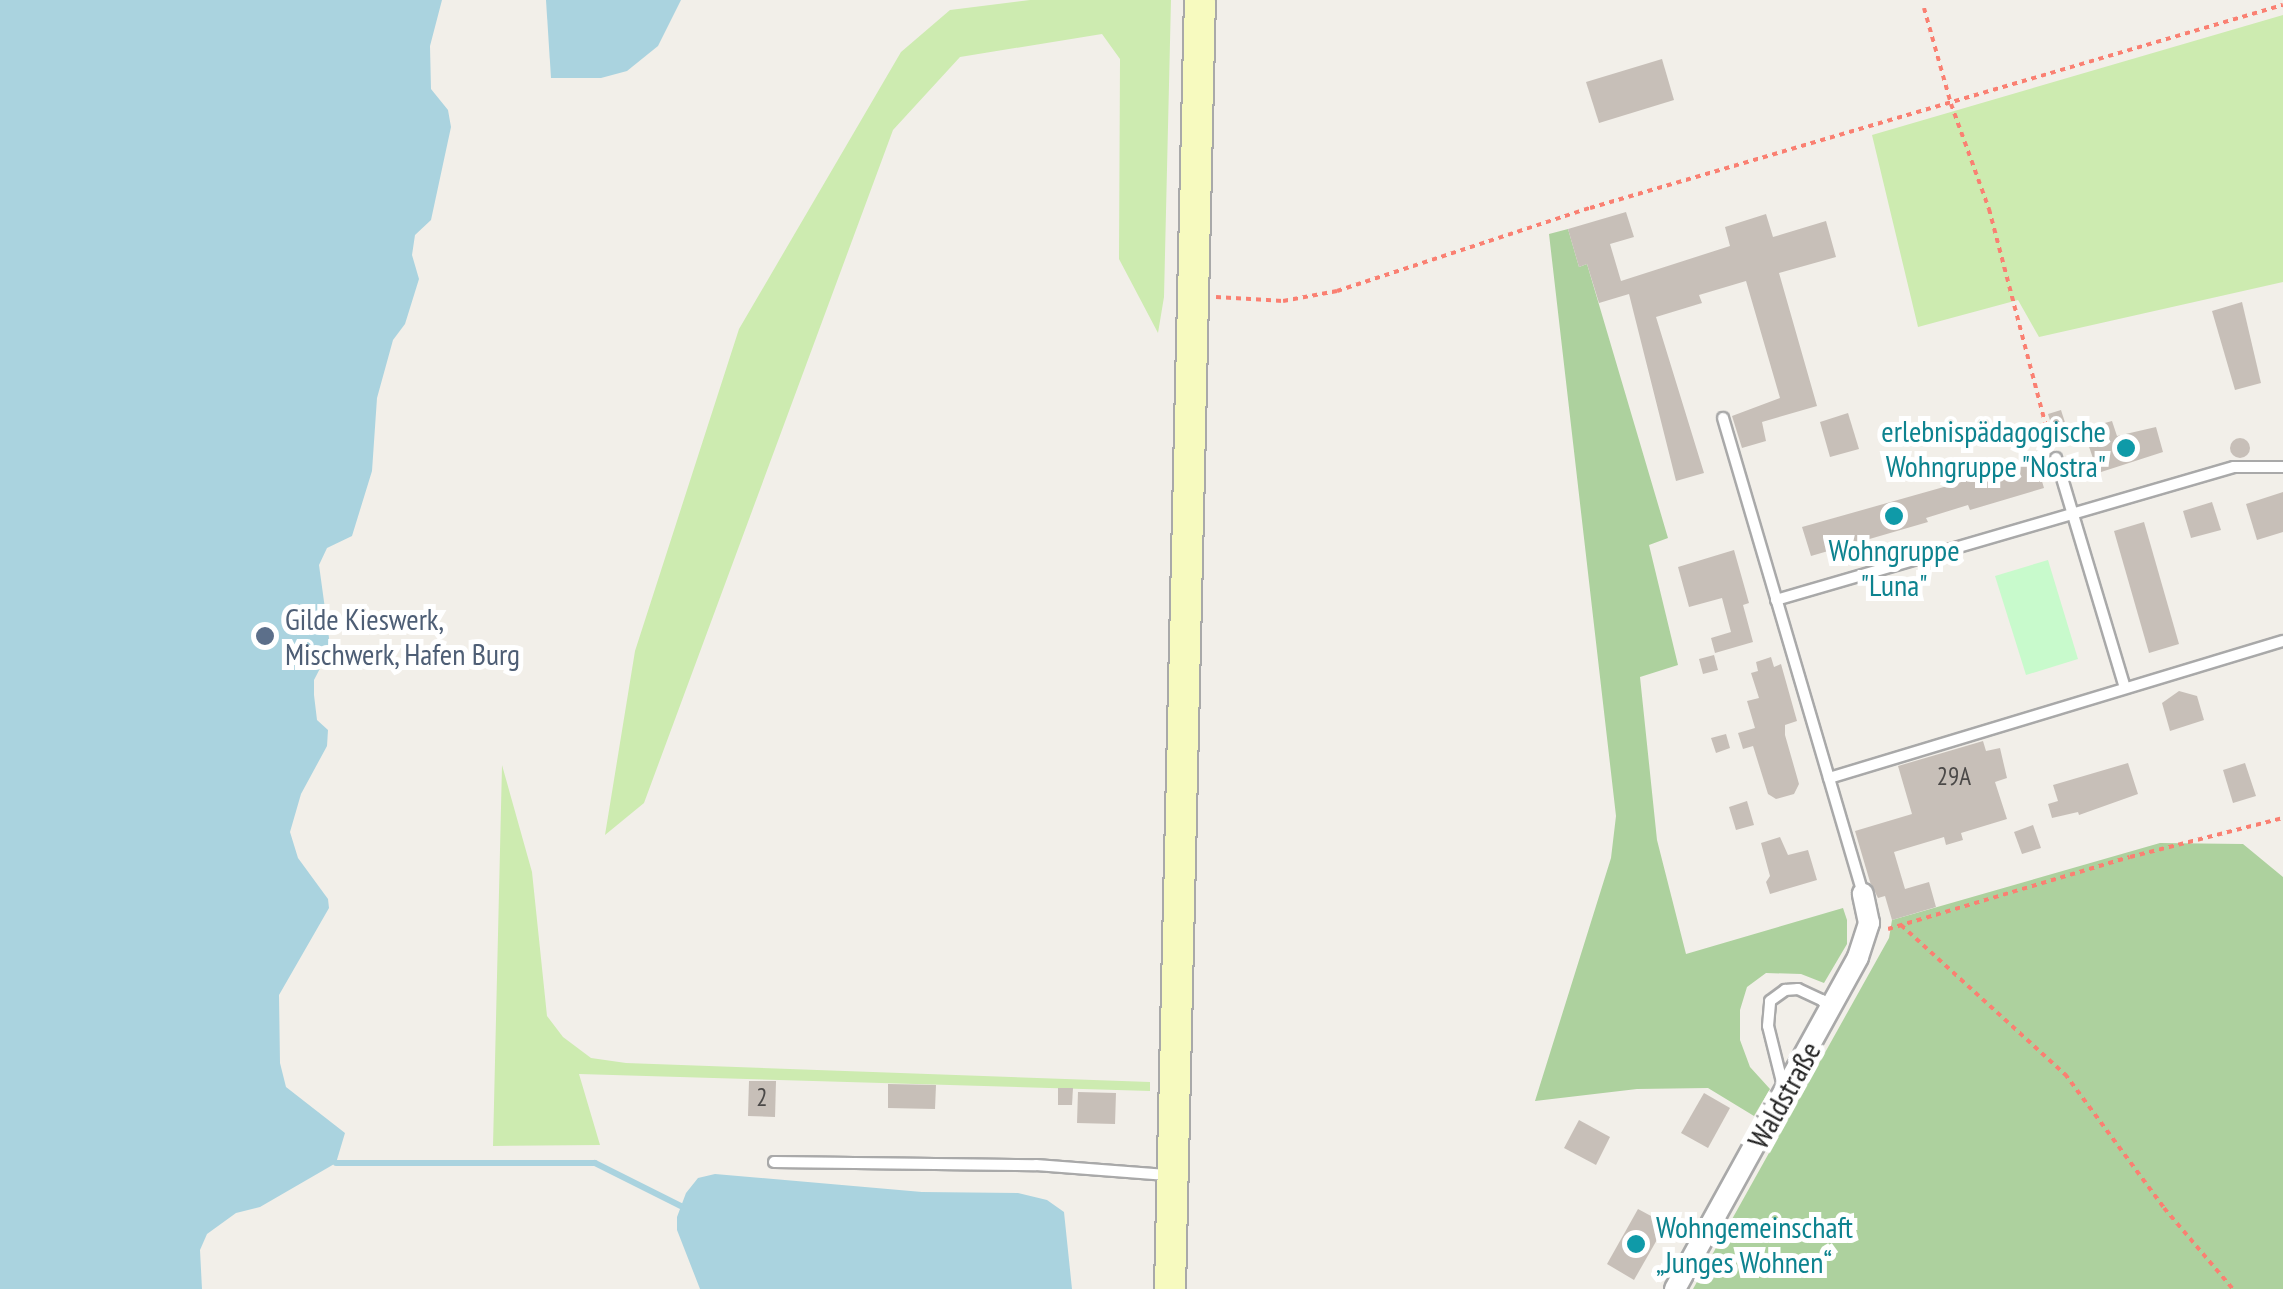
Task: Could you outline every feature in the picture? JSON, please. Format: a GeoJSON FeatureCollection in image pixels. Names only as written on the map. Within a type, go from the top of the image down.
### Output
{"type":"FeatureCollection","features":[{"type":"Feature","properties":{"kind":"street"},"geometry":{"type":"LineString","coordinates":[[1170,1289],[1200,0]]}},
{"type":"Feature","properties":{"kind":"street"},"geometry":{"type":"LineString","coordinates":[[1863,894],[1868,913],[1867,936]]}},
{"type":"Feature","properties":{"kind":"street","name":"Waldstraße"},"geometry":{"type":"LineString","coordinates":[[1675,1289],[1831,1012],[1867,936]]}},
{"type":"Feature","properties":{"kind":"lane"},"geometry":{"type":"LineString","coordinates":[[1723,418],[1863,894]]}},
{"type":"Feature","properties":{"kind":"lane"},"geometry":{"type":"LineString","coordinates":[[2056,458],[2125,688]]}},
{"type":"Feature","properties":{"kind":"lane"},"geometry":{"type":"LineString","coordinates":[[1776,600],[2234,467],[2283,467]]}},
{"type":"Feature","properties":{"kind":"lane"},"geometry":{"type":"LineString","coordinates":[[1829,778],[2283,641]]}},
{"type":"Feature","properties":{"kind":"lane"},"geometry":{"type":"LineString","coordinates":[[1785,1094],[1768,1026],[1770,1001],[1785,990],[1798,989],[1822,1000],[1831,1012]]}},
{"type":"Feature","properties":{"kind":"lane"},"geometry":{"type":"LineString","coordinates":[[774,1162],[1036,1164],[1173,1176]]}},
{"type":"Feature","properties":{"kind":"path"},"geometry":{"type":"LineString","coordinates":[[1193,295],[1283,301],[1337,290],[1590,208],[2283,6]]}},
{"type":"Feature","properties":{"kind":"path"},"geometry":{"type":"LineString","coordinates":[[1924,8],[1951,104],[1989,210],[2028,368],[2056,458]]}},
{"type":"Feature","properties":{"kind":"path"},"geometry":{"type":"LineString","coordinates":[[1867,936],[2130,857],[2283,818]]}},
{"type":"Feature","properties":{"kind":"path"},"geometry":{"type":"LineString","coordinates":[[1901,926],[2064,1074],[2164,1208],[2233,1289]]}},
{"type":"Feature","properties":{"kind":"green space"},"geometry":{"type":"Polygon","coordinates":[[[1030,0],[1171,0],[1164,297],[1158,333],[1119,259],[1120,59],[1102,34],[960,57],[893,130],[644,803],[605,835],[635,651],[739,329],[901,52],[950,10],[1030,0]]]}},
{"type":"Feature","properties":{"kind":"green space"},"geometry":{"type":"Polygon","coordinates":[[[2283,15],[2283,282],[2039,337],[2018,300],[1918,327],[1872,135],[2283,15]]]}},
{"type":"Feature","properties":{"kind":"green space"},"geometry":{"type":"Polygon","coordinates":[[[1568,229],[1579,267],[1587,264],[1668,538],[1649,545],[1678,665],[1640,677],[1657,840],[1686,954],[1843,908],[1847,920],[1847,944],[1824,983],[1801,974],[1766,973],[1747,987],[1740,1010],[1740,1040],[1750,1067],[1770,1089],[1754,1116],[1708,1088],[1637,1089],[1535,1101],[1611,858],[1616,816],[1549,234],[1568,229]]]}},
{"type":"Feature","properties":{"kind":"green space"},"geometry":{"type":"Polygon","coordinates":[[[2048,560],[2078,659],[2026,675],[1995,576],[2048,560]]]}},
{"type":"Feature","properties":{"kind":"green space"},"geometry":{"type":"Polygon","coordinates":[[[502,765],[532,872],[547,1016],[563,1037],[591,1058],[626,1063],[1150,1082],[1150,1091],[579,1074],[600,1145],[493,1146],[502,765]]]}},
{"type":"Feature","properties":{"kind":"green space"},"geometry":{"type":"Polygon","coordinates":[[[2160,843],[2243,844],[2283,877],[2283,1289],[1693,1289],[1889,938],[1892,920],[2160,843]]]}},
{"type":"Feature","properties":{"kind":"water"},"geometry":{"type":"Polygon","coordinates":[[[0,0],[442,0],[430,46],[431,89],[448,110],[451,127],[431,220],[415,235],[412,255],[419,279],[405,324],[393,340],[377,398],[372,471],[352,536],[327,548],[319,565],[329,638],[327,655],[314,680],[314,695],[317,720],[328,730],[327,746],[301,794],[290,832],[298,858],[328,899],[329,908],[279,995],[280,1063],[286,1087],[345,1133],[336,1163],[260,1207],[236,1213],[207,1234],[200,1250],[202,1289],[0,1289],[0,0]]]}},
{"type":"Feature","properties":{"kind":"water"},"geometry":{"type":"Polygon","coordinates":[[[546,0],[681,0],[658,46],[627,71],[601,78],[551,78],[546,0]]]}},
{"type":"Feature","properties":{"kind":"water"},"geometry":{"type":"Polygon","coordinates":[[[715,1174],[922,1192],[1018,1193],[1047,1200],[1064,1212],[1072,1289],[700,1289],[677,1230],[677,1217],[686,1193],[698,1178],[715,1174]]]}},
{"type":"Feature","properties":{"kind":"building"},"geometry":{"type":"Polygon","coordinates":[[[1662,59],[1674,100],[1599,123],[1586,82],[1662,59]]]}},
{"type":"Feature","properties":{"kind":"building"},"geometry":{"type":"Polygon","coordinates":[[[1626,212],[1634,237],[1610,244],[1621,281],[1730,246],[1725,227],[1766,214],[1773,237],[1826,221],[1836,257],[1779,273],[1817,406],[1762,422],[1766,441],[1742,448],[1732,416],[1780,398],[1746,281],[1699,295],[1702,303],[1656,317],[1704,473],[1676,481],[1629,294],[1599,303],[1587,264],[1579,267],[1568,229],[1626,212]]]}},
{"type":"Feature","properties":{"kind":"building"},"geometry":{"type":"Polygon","coordinates":[[[2242,302],[2261,383],[2235,390],[2212,311],[2242,302]]]}},
{"type":"Feature","properties":{"kind":"building"},"geometry":{"type":"Polygon","coordinates":[[[2061,410],[2068,432],[2055,436],[2048,414],[2061,410]]]}},
{"type":"Feature","properties":{"kind":"building"},"geometry":{"type":"Polygon","coordinates":[[[1848,413],[1859,449],[1830,457],[1820,422],[1848,413]]]}},
{"type":"Feature","properties":{"kind":"building","name":"erlebnispädagogische Wohngruppe \"Nostra\""},"geometry":{"type":"Polygon","coordinates":[[[2112,421],[2117,436],[2156,427],[2163,452],[2098,473],[2083,429],[2112,421]]]}},
{"type":"Feature","properties":{"kind":"building"},"geometry":{"type":"Polygon","coordinates":[[[2236,438],[2244,438],[2250,448],[2244,458],[2236,458],[2230,452],[2230,444],[2236,438]]]}},
{"type":"Feature","properties":{"kind":"building"},"geometry":{"type":"Polygon","coordinates":[[[2036,461],[2044,488],[1970,510],[1968,505],[1926,518],[1928,522],[1811,556],[1802,527],[2036,461]]]}},
{"type":"Feature","properties":{"kind":"building"},"geometry":{"type":"Polygon","coordinates":[[[2283,492],[2283,532],[2257,540],[2246,504],[2283,492]]]}},
{"type":"Feature","properties":{"kind":"building"},"geometry":{"type":"Polygon","coordinates":[[[2212,502],[2221,530],[2191,538],[2183,511],[2212,502]]]}},
{"type":"Feature","properties":{"kind":"building"},"geometry":{"type":"Polygon","coordinates":[[[2144,522],[2179,644],[2149,653],[2114,531],[2144,522]]]}},
{"type":"Feature","properties":{"kind":"building"},"geometry":{"type":"Polygon","coordinates":[[[1734,550],[1749,603],[1743,605],[1753,642],[1715,653],[1711,638],[1731,632],[1722,598],[1689,607],[1678,567],[1734,550]]]}},
{"type":"Feature","properties":{"kind":"building"},"geometry":{"type":"Polygon","coordinates":[[[1714,655],[1718,670],[1703,674],[1699,659],[1714,655]]]}},
{"type":"Feature","properties":{"kind":"building"},"geometry":{"type":"Polygon","coordinates":[[[1771,657],[1774,667],[1781,664],[1797,721],[1785,725],[1785,735],[1799,784],[1794,794],[1776,799],[1768,794],[1753,746],[1743,749],[1738,733],[1755,728],[1747,701],[1759,698],[1751,673],[1758,671],[1756,662],[1771,657]]]}},
{"type":"Feature","properties":{"kind":"building"},"geometry":{"type":"Polygon","coordinates":[[[2179,691],[2197,696],[2204,720],[2170,731],[2162,703],[2179,691]]]}},
{"type":"Feature","properties":{"kind":"building"},"geometry":{"type":"Polygon","coordinates":[[[1726,734],[1730,748],[1716,753],[1711,738],[1726,734]]]}},
{"type":"Feature","properties":{"kind":"building"},"geometry":{"type":"Polygon","coordinates":[[[1983,741],[1986,751],[2000,748],[2007,778],[1995,782],[2007,819],[1961,833],[1963,840],[1946,845],[1944,837],[1894,852],[1905,889],[1929,882],[1936,907],[1892,920],[1885,896],[1878,898],[1870,882],[1855,831],[1912,814],[1898,766],[1983,741]]]}},
{"type":"Feature","properties":{"kind":"building"},"geometry":{"type":"Polygon","coordinates":[[[2128,763],[2138,794],[2079,815],[2078,812],[2052,818],[2048,804],[2058,801],[2053,785],[2128,763]]]}},
{"type":"Feature","properties":{"kind":"building"},"geometry":{"type":"Polygon","coordinates":[[[2245,763],[2256,796],[2233,803],[2223,770],[2245,763]]]}},
{"type":"Feature","properties":{"kind":"building"},"geometry":{"type":"Polygon","coordinates":[[[1747,801],[1754,825],[1736,830],[1729,807],[1747,801]]]}},
{"type":"Feature","properties":{"kind":"building"},"geometry":{"type":"Polygon","coordinates":[[[2033,825],[2041,848],[2022,854],[2014,832],[2033,825]]]}},
{"type":"Feature","properties":{"kind":"building"},"geometry":{"type":"Polygon","coordinates":[[[1780,837],[1788,855],[1808,850],[1817,880],[1770,894],[1766,882],[1770,876],[1761,843],[1780,837]]]}},
{"type":"Feature","properties":{"kind":"building"},"geometry":{"type":"Polygon","coordinates":[[[749,1081],[776,1081],[775,1117],[748,1116],[749,1081]]]}},
{"type":"Feature","properties":{"kind":"building"},"geometry":{"type":"Polygon","coordinates":[[[888,1084],[936,1085],[935,1109],[888,1108],[888,1084]]]}},
{"type":"Feature","properties":{"kind":"building"},"geometry":{"type":"Polygon","coordinates":[[[1058,1088],[1073,1088],[1072,1105],[1058,1105],[1058,1088]]]}},
{"type":"Feature","properties":{"kind":"building"},"geometry":{"type":"Polygon","coordinates":[[[1078,1092],[1116,1093],[1115,1124],[1077,1123],[1078,1092]]]}},
{"type":"Feature","properties":{"kind":"building"},"geometry":{"type":"Polygon","coordinates":[[[1704,1093],[1730,1108],[1708,1148],[1681,1133],[1704,1093]]]}},
{"type":"Feature","properties":{"kind":"building"},"geometry":{"type":"Polygon","coordinates":[[[1579,1120],[1610,1137],[1596,1165],[1564,1148],[1579,1120]]]}},
{"type":"Feature","properties":{"kind":"building","name":"Wohngemeinschaft „Junges Wohnen“"},"geometry":{"type":"Polygon","coordinates":[[[1638,1209],[1666,1224],[1634,1280],[1607,1264],[1638,1209]]]}},
{"type":"Feature","properties":{"kind":"waterway"},"geometry":{"type":"LineString","coordinates":[[336,1163],[595,1163],[681,1206]]}},
{"type":"Feature","properties":{"kind":"place","name":"erlebnispädagogische Wohngruppe \"Nostra\""},"geometry":{"type":"Point","coordinates":[2126,448]}},
{"type":"Feature","properties":{"kind":"place","name":"Wohngruppe \"Luna\""},"geometry":{"type":"Point","coordinates":[1894,516]}},
{"type":"Feature","properties":{"kind":"place","name":"Gilde Kieswerk, Mischwerk, Hafen Burg"},"geometry":{"type":"Point","coordinates":[265,636]}},
{"type":"Feature","properties":{"kind":"place","name":"Wohngemeinschaft „Junges Wohnen“"},"geometry":{"type":"Point","coordinates":[1636,1244]}}]}
